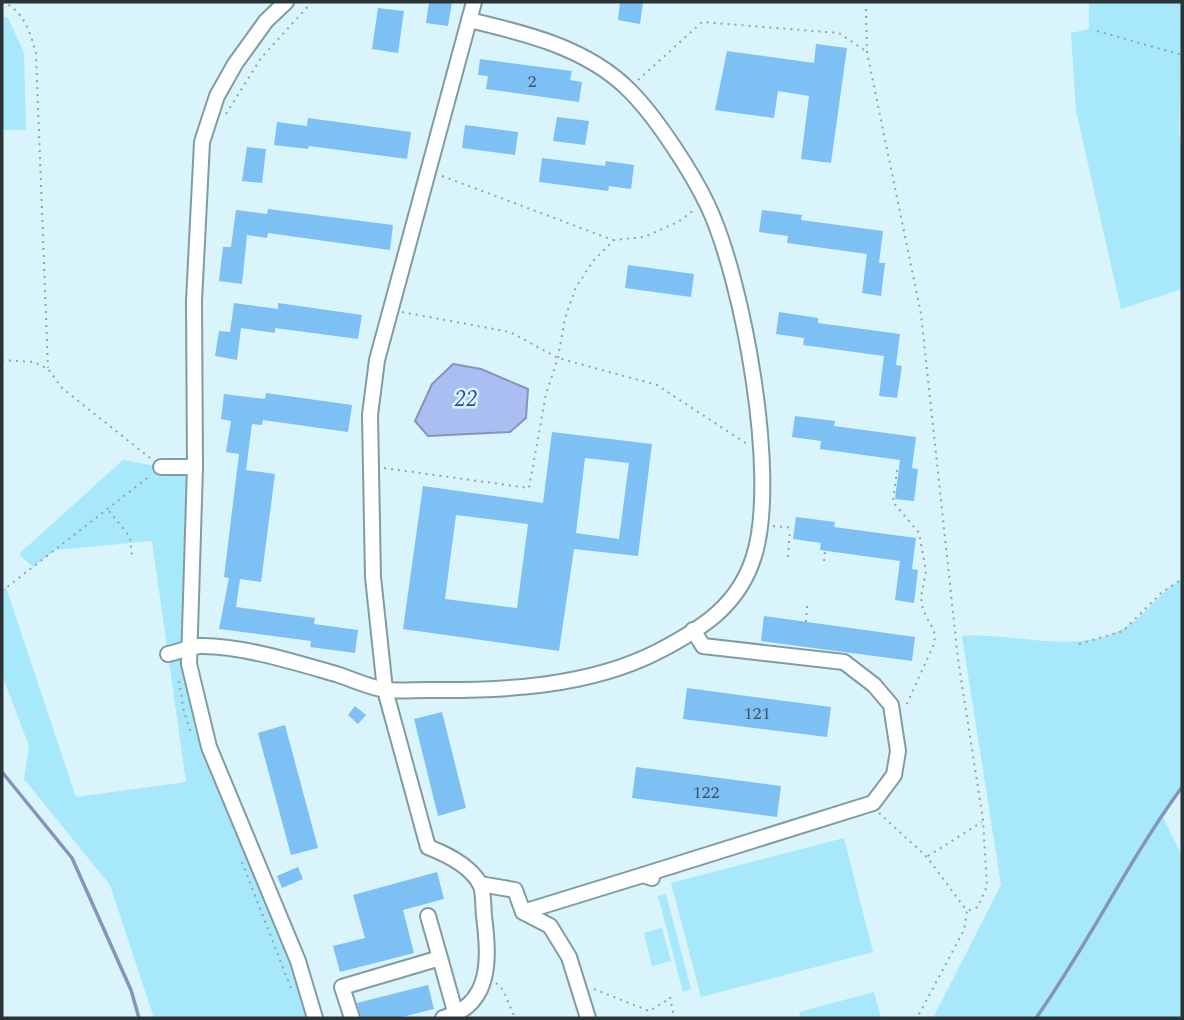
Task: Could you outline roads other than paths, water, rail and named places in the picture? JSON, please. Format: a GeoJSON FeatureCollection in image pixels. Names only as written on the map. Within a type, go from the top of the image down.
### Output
{"type":"FeatureCollection","features":[{"type":"Feature","properties":{"kind":"street"},"geometry":{"type":"LineString","coordinates":[[286,2],[266,21],[217,96],[202,142],[194,300],[195,467],[189,664],[209,747],[298,961],[316,1018]]}},
{"type":"Feature","properties":{"kind":"street"},"geometry":{"type":"LineString","coordinates":[[474,2],[377,360],[370,415],[369,466],[373,577],[385,690],[428,846],[453,857],[480,884],[514,890],[523,912],[550,926],[569,957],[588,1018]]}},
{"type":"Feature","properties":{"kind":"street"},"geometry":{"type":"LineString","coordinates":[[168,654],[190,648],[230,649],[335,674],[385,690],[497,689],[554,683],[617,668],[657,652],[722,612],[740,585],[754,555],[758,524],[760,453],[754,385],[724,245],[706,202],[646,110],[628,89],[569,50],[534,36],[469,20]]}},
{"type":"Feature","properties":{"kind":"street"},"geometry":{"type":"LineString","coordinates":[[161,467],[195,467]]}},
{"type":"Feature","properties":{"kind":"street"},"geometry":{"type":"LineString","coordinates":[[523,912],[650,877],[870,804],[894,775],[898,751],[897,729],[891,705],[874,685],[844,662],[703,646],[693,630]]}},
{"type":"Feature","properties":{"kind":"street"},"geometry":{"type":"LineString","coordinates":[[428,916],[440,958],[450,1017],[470,1006],[487,975],[489,955],[480,884]]}},
{"type":"Feature","properties":{"kind":"street"},"geometry":{"type":"LineString","coordinates":[[352,1018],[342,986],[440,958]]}},
{"type":"Feature","properties":{"kind":"water","name":"22"},"geometry":{"type":"Polygon","coordinates":[[[453,364],[481,369],[528,389],[526,418],[510,432],[428,436],[415,421],[432,384],[453,364]]]}},
{"type":"Feature","properties":{"kind":"waterway"},"geometry":{"type":"LineString","coordinates":[[2,772],[72,858],[131,990],[139,1018]]}},
{"type":"Feature","properties":{"kind":"waterway"},"geometry":{"type":"LineString","coordinates":[[1036,1018],[1182,787]]}}]}
